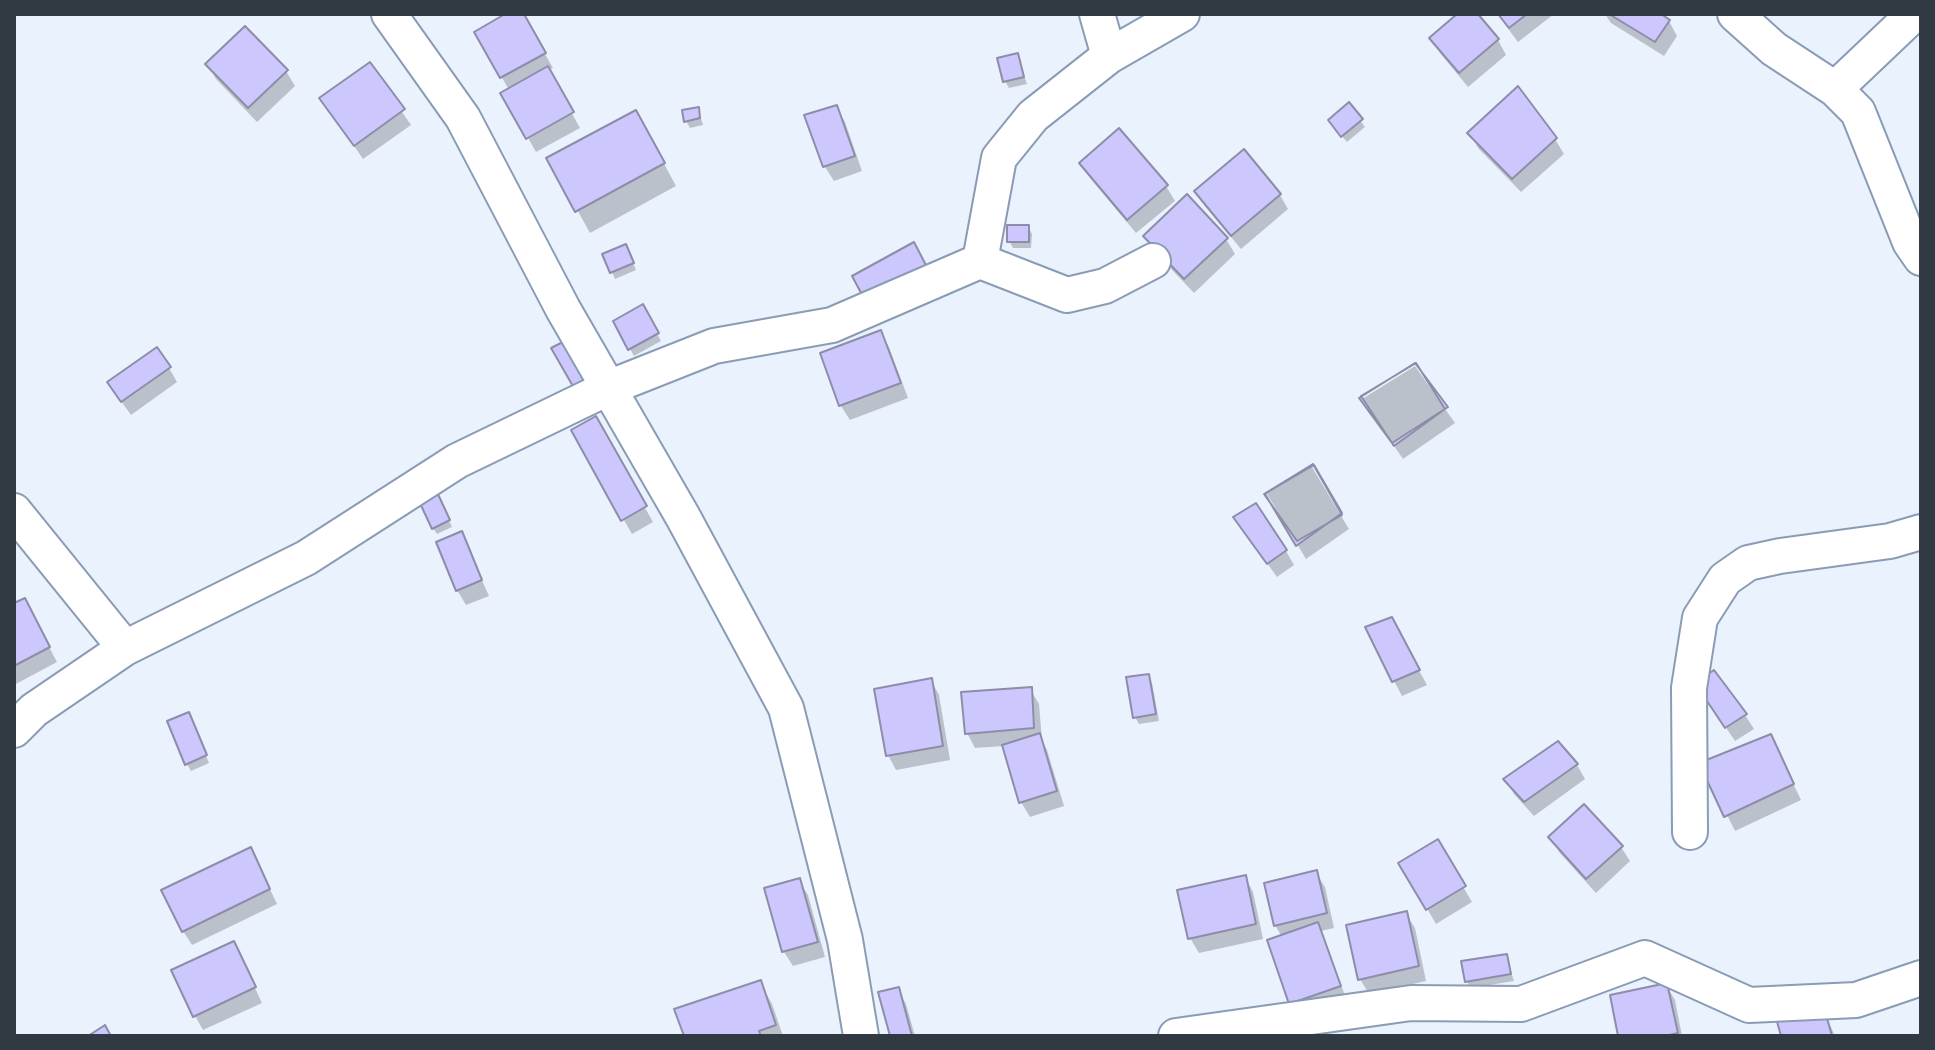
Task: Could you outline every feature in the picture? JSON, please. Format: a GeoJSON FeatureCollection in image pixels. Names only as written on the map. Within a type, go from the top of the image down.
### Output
{"type":"FeatureCollection","features":[{"type":"Feature","properties":{"kind":"street"},"geometry":{"type":"LineString","coordinates":[[389,14],[463,118],[563,309],[683,517],[786,708],[845,940],[861,1036]]}},
{"type":"Feature","properties":{"kind":"street"},"geometry":{"type":"LineString","coordinates":[[1097,14],[1109,56]]}},
{"type":"Feature","properties":{"kind":"street"},"geometry":{"type":"LineString","coordinates":[[980,261],[999,158],[1033,116],[1109,56],[1182,14]]}},
{"type":"Feature","properties":{"kind":"street"},"geometry":{"type":"LineString","coordinates":[[1735,14],[1774,49],[1835,89],[1858,112],[1910,242],[1921,258]]}},
{"type":"Feature","properties":{"kind":"street"},"geometry":{"type":"LineString","coordinates":[[1835,89],[1914,14]]}},
{"type":"Feature","properties":{"kind":"street"},"geometry":{"type":"LineString","coordinates":[[14,730],[34,710],[125,648],[306,558],[457,461],[608,388],[714,346],[832,325],[980,261],[1067,295],[1105,286],[1153,261]]}},
{"type":"Feature","properties":{"kind":"street"},"geometry":{"type":"LineString","coordinates":[[14,511],[125,648]]}},
{"type":"Feature","properties":{"kind":"street"},"geometry":{"type":"LineString","coordinates":[[1690,832],[1689,688],[1700,618],[1725,579],[1748,563],[1890,541],[1921,532]]}},
{"type":"Feature","properties":{"kind":"street"},"geometry":{"type":"LineString","coordinates":[[1176,1036],[1411,1003],[1521,1004],[1645,958],[1749,1005],[1856,1000],[1921,978]]}},
{"type":"Feature","properties":{"kind":"building"},"geometry":{"type":"Polygon","coordinates":[[[505,14],[524,14],[546,53],[500,78],[474,32],[505,14]]]}},
{"type":"Feature","properties":{"kind":"building"},"geometry":{"type":"Polygon","coordinates":[[[1457,14],[1478,14],[1499,39],[1459,73],[1429,38],[1457,14]]]}},
{"type":"Feature","properties":{"kind":"building"},"geometry":{"type":"Polygon","coordinates":[[[1498,14],[1527,14],[1509,28],[1498,14]]]}},
{"type":"Feature","properties":{"kind":"building"},"geometry":{"type":"Polygon","coordinates":[[[1609,14],[1661,14],[1670,20],[1655,42],[1609,14]]]}},
{"type":"Feature","properties":{"kind":"building"},"geometry":{"type":"Polygon","coordinates":[[[245,26],[288,70],[248,108],[205,64],[245,26]]]}},
{"type":"Feature","properties":{"kind":"building"},"geometry":{"type":"Polygon","coordinates":[[[1018,53],[1024,77],[1003,82],[997,58],[1018,53]]]}},
{"type":"Feature","properties":{"kind":"building"},"geometry":{"type":"Polygon","coordinates":[[[370,62],[405,109],[354,146],[319,98],[370,62]]]}},
{"type":"Feature","properties":{"kind":"building"},"geometry":{"type":"Polygon","coordinates":[[[548,66],[574,112],[526,139],[500,93],[548,66]]]}},
{"type":"Feature","properties":{"kind":"building"},"geometry":{"type":"Polygon","coordinates":[[[1518,86],[1557,138],[1512,179],[1467,133],[1518,86]]]}},
{"type":"Feature","properties":{"kind":"building"},"geometry":{"type":"Polygon","coordinates":[[[1349,102],[1363,119],[1341,137],[1328,120],[1349,102]]]}},
{"type":"Feature","properties":{"kind":"building"},"geometry":{"type":"Polygon","coordinates":[[[837,105],[855,156],[823,167],[804,115],[837,105]]]}},
{"type":"Feature","properties":{"kind":"building"},"geometry":{"type":"Polygon","coordinates":[[[699,107],[700,118],[684,122],[682,110],[699,107]]]}},
{"type":"Feature","properties":{"kind":"building"},"geometry":{"type":"Polygon","coordinates":[[[636,110],[665,163],[575,212],[546,158],[636,110]]]}},
{"type":"Feature","properties":{"kind":"building"},"geometry":{"type":"Polygon","coordinates":[[[1119,128],[1168,185],[1127,220],[1079,163],[1119,128]]]}},
{"type":"Feature","properties":{"kind":"building"},"geometry":{"type":"Polygon","coordinates":[[[1244,149],[1281,194],[1231,236],[1194,191],[1244,149]]]}},
{"type":"Feature","properties":{"kind":"building"},"geometry":{"type":"Polygon","coordinates":[[[1187,194],[1228,238],[1184,279],[1143,236],[1187,194]]]}},
{"type":"Feature","properties":{"kind":"building"},"geometry":{"type":"Polygon","coordinates":[[[1007,225],[1029,225],[1029,242],[1007,242],[1007,225]]]}},
{"type":"Feature","properties":{"kind":"building"},"geometry":{"type":"Polygon","coordinates":[[[914,242],[929,271],[867,304],[852,276],[914,242]]]}},
{"type":"Feature","properties":{"kind":"building"},"geometry":{"type":"Polygon","coordinates":[[[626,244],[634,263],[610,273],[602,254],[626,244]]]}},
{"type":"Feature","properties":{"kind":"building"},"geometry":{"type":"Polygon","coordinates":[[[643,304],[659,333],[628,350],[613,321],[643,304]]]}},
{"type":"Feature","properties":{"kind":"building"},"geometry":{"type":"Polygon","coordinates":[[[881,330],[901,383],[839,406],[820,353],[881,330]]]}},
{"type":"Feature","properties":{"kind":"building"},"geometry":{"type":"Polygon","coordinates":[[[569,339],[591,379],[574,388],[551,348],[569,339]]]}},
{"type":"Feature","properties":{"kind":"building"},"geometry":{"type":"Polygon","coordinates":[[[157,347],[171,367],[121,402],[107,382],[157,347]]]}},
{"type":"Feature","properties":{"kind":"building"},"geometry":{"type":"Polygon","coordinates":[[[1415,363],[1448,407],[1392,443],[1359,398],[1415,363]]]}},
{"type":"Feature","properties":{"kind":"building"},"geometry":{"type":"Polygon","coordinates":[[[1416,363],[1445,409],[1394,446],[1361,396],[1416,363]]]}},
{"type":"Feature","properties":{"kind":"building"},"geometry":{"type":"Polygon","coordinates":[[[596,416],[647,506],[621,521],[571,430],[596,416]]]}},
{"type":"Feature","properties":{"kind":"building"},"geometry":{"type":"Polygon","coordinates":[[[1313,464],[1342,515],[1297,541],[1264,494],[1313,464]]]}},
{"type":"Feature","properties":{"kind":"building"},"geometry":{"type":"Polygon","coordinates":[[[1314,465],[1342,513],[1296,546],[1265,494],[1314,465]]]}},
{"type":"Feature","properties":{"kind":"building"},"geometry":{"type":"Polygon","coordinates":[[[437,492],[450,520],[432,529],[419,501],[437,492]]]}},
{"type":"Feature","properties":{"kind":"building"},"geometry":{"type":"Polygon","coordinates":[[[1256,503],[1287,550],[1267,564],[1233,517],[1256,503]]]}},
{"type":"Feature","properties":{"kind":"building"},"geometry":{"type":"Polygon","coordinates":[[[462,531],[482,580],[456,591],[436,542],[462,531]]]}},
{"type":"Feature","properties":{"kind":"building"},"geometry":{"type":"Polygon","coordinates":[[[25,598],[50,647],[14,666],[14,603],[25,598]]]}},
{"type":"Feature","properties":{"kind":"building"},"geometry":{"type":"Polygon","coordinates":[[[1392,617],[1420,670],[1392,682],[1365,627],[1392,617]]]}},
{"type":"Feature","properties":{"kind":"building"},"geometry":{"type":"Polygon","coordinates":[[[1714,670],[1747,714],[1725,728],[1695,683],[1714,670]]]}},
{"type":"Feature","properties":{"kind":"building"},"geometry":{"type":"Polygon","coordinates":[[[1149,674],[1156,714],[1133,718],[1126,677],[1149,674]]]}},
{"type":"Feature","properties":{"kind":"building"},"geometry":{"type":"Polygon","coordinates":[[[932,678],[943,746],[886,756],[874,689],[932,678]]]}},
{"type":"Feature","properties":{"kind":"building"},"geometry":{"type":"Polygon","coordinates":[[[1032,687],[1034,728],[965,734],[961,692],[1032,687]]]}},
{"type":"Feature","properties":{"kind":"building"},"geometry":{"type":"Polygon","coordinates":[[[189,712],[207,755],[185,765],[167,721],[189,712]]]}},
{"type":"Feature","properties":{"kind":"building"},"geometry":{"type":"Polygon","coordinates":[[[1040,733],[1057,791],[1019,803],[1002,745],[1040,733]]]}},
{"type":"Feature","properties":{"kind":"building"},"geometry":{"type":"Polygon","coordinates":[[[1771,734],[1794,784],[1724,817],[1699,763],[1771,734]]]}},
{"type":"Feature","properties":{"kind":"building"},"geometry":{"type":"Polygon","coordinates":[[[1558,741],[1578,764],[1524,802],[1503,779],[1558,741]]]}},
{"type":"Feature","properties":{"kind":"building"},"geometry":{"type":"Polygon","coordinates":[[[1584,804],[1623,846],[1586,879],[1548,837],[1584,804]]]}},
{"type":"Feature","properties":{"kind":"building"},"geometry":{"type":"Polygon","coordinates":[[[1438,839],[1466,886],[1426,910],[1398,863],[1438,839]]]}},
{"type":"Feature","properties":{"kind":"building"},"geometry":{"type":"Polygon","coordinates":[[[251,847],[270,889],[182,932],[161,890],[251,847]]]}},
{"type":"Feature","properties":{"kind":"building"},"geometry":{"type":"Polygon","coordinates":[[[1317,870],[1327,913],[1274,926],[1264,883],[1317,870]]]}},
{"type":"Feature","properties":{"kind":"building"},"geometry":{"type":"Polygon","coordinates":[[[1246,875],[1256,924],[1188,939],[1177,890],[1246,875]]]}},
{"type":"Feature","properties":{"kind":"building"},"geometry":{"type":"Polygon","coordinates":[[[800,878],[818,942],[782,952],[764,888],[800,878]]]}},
{"type":"Feature","properties":{"kind":"building"},"geometry":{"type":"Polygon","coordinates":[[[1407,911],[1419,966],[1358,980],[1346,925],[1407,911]]]}},
{"type":"Feature","properties":{"kind":"building"},"geometry":{"type":"Polygon","coordinates":[[[1318,922],[1341,986],[1289,1004],[1267,940],[1318,922]]]}},
{"type":"Feature","properties":{"kind":"building"},"geometry":{"type":"Polygon","coordinates":[[[234,941],[256,987],[193,1017],[171,970],[234,941]]]}},
{"type":"Feature","properties":{"kind":"building"},"geometry":{"type":"Polygon","coordinates":[[[1507,954],[1511,974],[1465,982],[1461,961],[1507,954]]]}},
{"type":"Feature","properties":{"kind":"building"},"geometry":{"type":"Polygon","coordinates":[[[761,980],[776,1025],[759,1031],[761,1036],[684,1036],[674,1009],[761,980]]]}},
{"type":"Feature","properties":{"kind":"building"},"geometry":{"type":"Polygon","coordinates":[[[1667,983],[1678,1033],[1618,1036],[1610,995],[1667,983]]]}},
{"type":"Feature","properties":{"kind":"building"},"geometry":{"type":"Polygon","coordinates":[[[899,987],[912,1036],[890,1036],[878,992],[899,987]]]}},
{"type":"Feature","properties":{"kind":"building"},"geometry":{"type":"Polygon","coordinates":[[[1823,1004],[1832,1036],[1781,1036],[1776,1018],[1823,1004]]]}},
{"type":"Feature","properties":{"kind":"building"},"geometry":{"type":"Polygon","coordinates":[[[105,1025],[111,1036],[88,1036],[105,1025]]]}}]}
